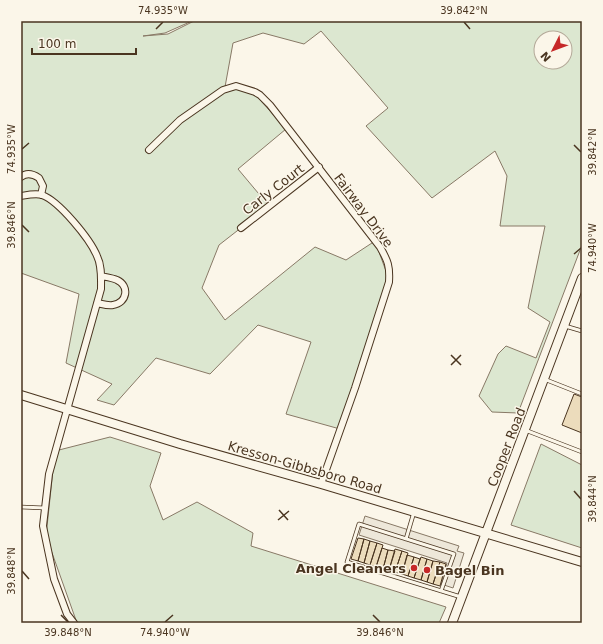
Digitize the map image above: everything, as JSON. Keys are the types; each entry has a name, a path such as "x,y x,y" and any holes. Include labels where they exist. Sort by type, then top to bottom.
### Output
{"street":[{"name":"Fairway Drive","path":"149,150 180,120 223,90 236,86 255,92 270,105 380,247 388,260 390,268 390,282 321,484"},
{"name":"Carly Court","path":"241,228 319,167"},
{"path":"21,177 24,174 31,174 39,178 43,186 41,195"},
{"path":"21,196 41,195 46,197 64,211 86,237 98,257 101,276 101,289 66,408 49,474 43,526 54,579 67,614 74,623"},
{"path":"97,303 114,305 125,298 126,292 124,286 118,280 101,276"},
{"name":"Cooper Road","path":"452,623 582,278"},
{"name":"Kresson-Gibbsboro Road","path":"21,395 180,444 414,511 582,562"}],"lane":[{"path":"565,326 582,331"},
{"path":"544,379 582,394"},
{"path":"525,430 582,452"},
{"path":"21,507 45,508"},
{"path":"406,539 414,511"},
{"path":"441,591 454,554 359,524 347,562 462,598"}],"green space":[{"path":"21,21 192,21 165,33 143,36 168,34 194,21 582,21 582,245 518,413 492,412 479,396 498,354 506,346 536,358 550,322 528,308 545,226 500,226 507,176 495,151 432,198 366,126 388,108 321,31 304,44 263,33 233,43 225,87 253,92 286,129 238,169 269,206 219,245 202,288 225,320 315,247 346,260 375,241 390,282 340,429 286,414 311,342 258,325 210,374 156,358 114,405 97,400 112,384 66,363 79,294 21,273"},
{"path":"110,437 161,453 150,486 163,520 197,502 253,533 251,546 446,607 439,623 77,623 46,536 55,451"},
{"path":"541,444 582,465 582,548 511,525"}],"shaded area":[{"path":"365,516 459,546 457,551 464,553 453,588 441,584 447,563 359,535"}],"building":[{"path":"574,394 582,397 582,433 562,425"},
{"path":"358,538 364,539 358,561 351,559"},
{"path":"364,539 370,541 364,563 358,561"},
{"path":"370,541 377,543 370,565 364,563"},
{"path":"377,543 383,545 376,567 370,565"},
{"path":"382,548 388,550 383,569 376,567"},
{"path":"395,549 402,551 395,572 389,570"},
{"path":"388,550 395,551 389,570 383,569"},
{"path":"402,551 408,553 402,574 395,572"},
{"path":"407,555 414,557 408,576 402,574"},
{"name":"Angel Cleaners","path":"414,557 420,559 414,578 408,576"},
{"path":"421,557 427,559 421,580 414,578"},
{"name":"Bagel Bin","path":"427,559 433,561 427,582 421,580"},
{"path":"433,561 440,562 433,584 427,582"},
{"path":"440,562 446,564 440,586 433,584"}],"place":[{"name":"Angel Cleaners","path":"414,568"},
{"name":"Bagel Bin","path":"427,570"}]}
